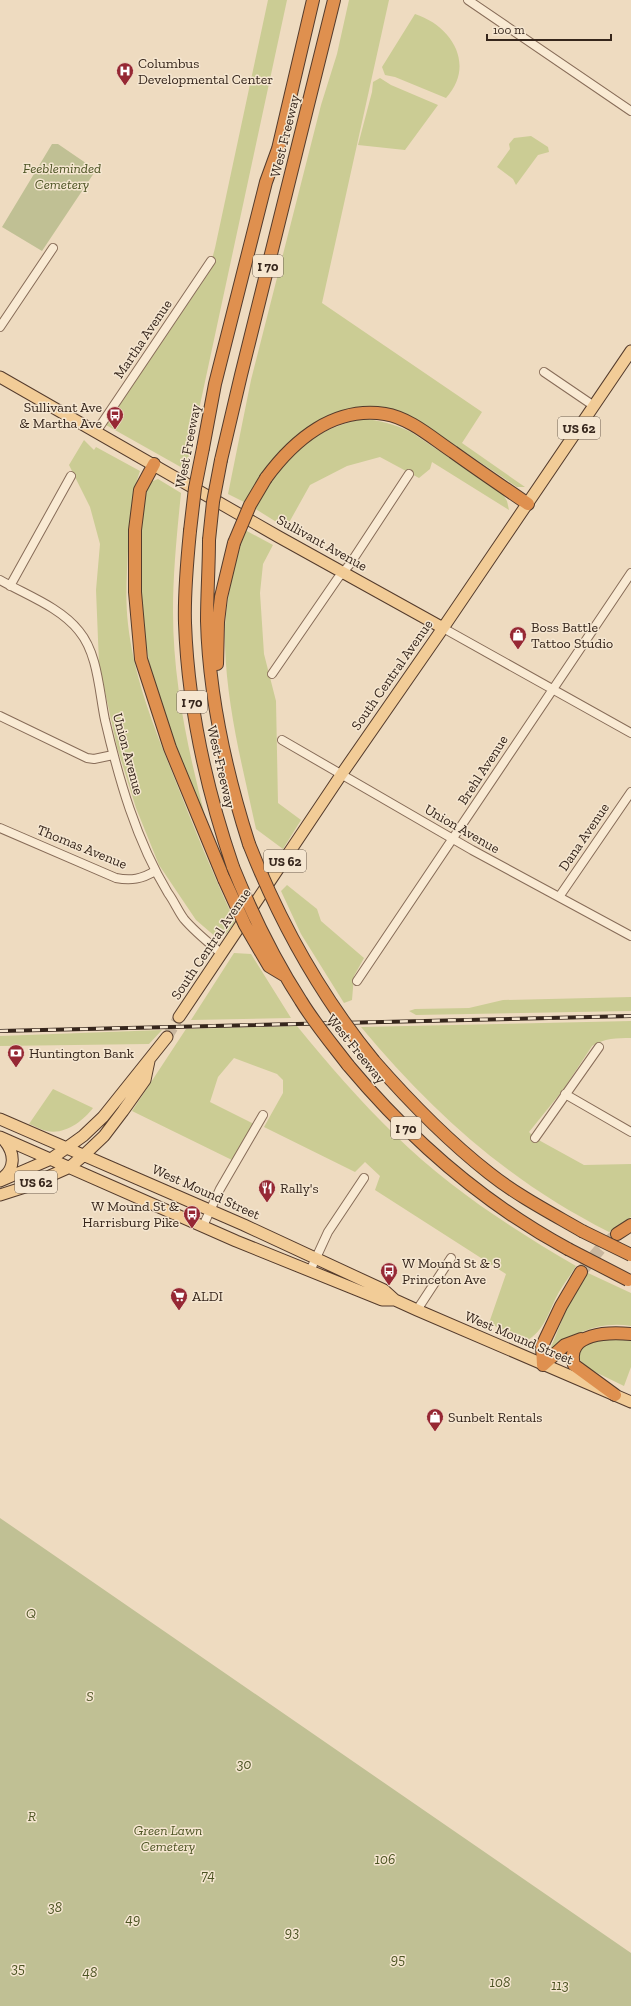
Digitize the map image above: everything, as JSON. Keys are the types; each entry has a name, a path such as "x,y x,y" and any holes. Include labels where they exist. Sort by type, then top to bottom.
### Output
{"highway":[{"name":"West Freeway","path":"313,0 278,149 266,182 215,384 195,488 186,576 185,622 193,706 210,791 233,867 249,906 301,1002 348,1065 398,1122 448,1167 496,1204 568,1248 629,1281"},
{"name":"West Freeway","path":"334,0 241,375 213,502 207,622 214,699 225,761 249,844 270,896 310,972 346,1026 374,1061 395,1085 444,1134 490,1174 542,1208 582,1231 631,1255"},
{"path":"214,699 218,622 221,597 234,543 250,505 266,478 280,459 308,433 337,419 352,414 386,414 416,427 528,504"},
{"path":"154,464 140,490 135,530 135,592 141,659 170,748 224,879 245,925 269,966 286,976"},
{"path":"617,1234 631,1225"},
{"path":"543,1365 542,1346 561,1306 581,1272"},
{"path":"543,1365 565,1345 576,1340 602,1334 631,1334"},
{"path":"587,1338 578,1343 574,1349 572,1357 574,1365 615,1395"}],"main road":[{"name":"South Central Avenue","path":"179,1017 341,775 528,504 631,351"},
{"name":"Sullivant Avenue","path":"0,377 443,628"},
{"name":"US 62","path":"0,1180 51,1159 83,1136 103,1117 167,1037"},
{"name":"US 62","path":"0,1196 25,1187 70,1167 84,1155 104,1136 145,1080 149,1060"},
{"name":"West Mound Street","path":"0,1119 210,1210 316,1258 384,1290 395,1300 417,1310 631,1402"},
{"name":"West Mound Street","path":"1,1138 310,1271 382,1300 395,1300"},
{"path":"0,1180 9,1172 13,1155 11,1150 1,1138"}],"street":[{"path":"468,0 631,111"},
{"path":"0,326 53,248"},
{"name":"Martha Avenue","path":"96,432 211,261"},
{"path":"544,372 594,406"},
{"path":"272,674 409,474"},
{"path":"10,586 71,476"},
{"name":"Brehl Avenue","path":"357,981 631,573"},
{"name":"Union Avenue","path":"0,580 63,616 73,624 86,642 94,665 113,755 132,816 155,871 183,918 222,954"},
{"name":"Sullivant Avenue","path":"443,628 631,733"},
{"path":"0,716 87,758 94,759 113,755"},
{"name":"Union Avenue","path":"282,740 453,839 631,936"},
{"name":"Dana Avenue","path":"559,897 631,792"},
{"name":"Thomas Avenue","path":"0,828 116,878 135,879 146,877 155,871"},
{"path":"535,1138 599,1047"},
{"path":"565,1094 631,1132"},
{"path":"203,1226 220,1189 263,1115"},
{"path":"310,1271 328,1232 364,1178"},
{"path":"417,1310 451,1258"}],"green space":[{"path":"268,0 287,0 186,470 106,425 208,274 215,248"},
{"path":"349,0 389,0 322,303 482,412 462,443 525,487 517,487 417,420 378,408 299,434 270,463 244,502 228,494 251,380 321,105 337,54"},
{"path":"415,14 440,28 449,37 456,48 459,60 459,73 455,85 446,98 395,77 385,75 382,67"},
{"path":"380,78 391,85 438,105 405,150 358,145 372,92 373,82"},
{"path":"531,136 548,147 549,152 538,155 516,185 513,179 497,167 510,149 509,144 514,138"},
{"name":"Feebleminded Cemetery","path":"52,144 58,144 96,170 42,251 2,227"},
{"path":"361,419 387,423 411,432 502,493 507,501 509,510 432,462 430,469 419,478 380,457 347,466 310,485 286,528 254,508 274,476 297,451 310,440 342,425"},
{"path":"84,440 94,450 96,447 140,471 133,500 128,539 126,586 128,624 131,644 140,683 159,740 203,850 235,922 226,934 217,938 196,920 159,865 136,808 117,747 99,664 96,590 100,544 90,507 69,465"},
{"path":"151,479 153,481 158,479 181,493 174,582 174,638 179,689 187,741 205,816 202,818 155,693 141,619 141,509 147,486"},
{"path":"245,530 273,545 263,564 260,593 264,654 276,701 278,803 301,820 283,849 256,829 236,738 226,669 225,632 230,587"},
{"path":"287,885 317,909 321,921 364,958 354,976 352,1000 344,1003 301,934 281,891"},
{"path":"234,953 251,954 291,1018 191,1020"},
{"path":"631,997 631,1011 416,1015 409,1011 415,1009 469,1008 503,1000"},
{"path":"631,1021 631,1038 606,1040 592,1046 563,1090 529,1132 535,1138 584,1165 631,1164 631,1217 609,1232 538,1191 474,1143 416,1088 361,1027"},
{"path":"297,1026 357,1096 415,1154 481,1206 576,1266 559,1292 546,1320 538,1332 532,1337 526,1341 489,1323 506,1274 375,1190 380,1176 365,1162 355,1172 264,1127 283,1093 283,1080 277,1074 234,1058 218,1077 210,1102 254,1124 234,1161 132,1111 186,1029"},
{"path":"162,1030 149,1044 0,1046 0,1036"},
{"path":"53,1089 93,1108 79,1122 60,1131 54,1132 42,1130 29,1124"},
{"path":"588,1273 631,1293 631,1326 609,1325 589,1329 570,1338 552,1350 551,1347 567,1308"},
{"path":"618,1339 631,1341 631,1367 624,1386 589,1369 576,1356 579,1350 588,1343 600,1340"},
{"name":"Green Lawn Cemetery","path":"0,1518 631,1953 631,2006 0,2006"}],"tunnel":[{"path":"167,1037 179,1017"},
{"path":"581,1272 600,1249 617,1234"}],"railway":[{"path":"0,1031 631,1016"}],"place":[{"name":"Columbus Developmental Center","path":"125,86"},
{"name":"Sullivant Ave & Martha Ave","path":"115,430"},
{"name":"Boss Battle Tattoo Studio","path":"518,650"},
{"name":"Huntington Bank","path":"16,1068"},
{"name":"Rally's","path":"267,1203"},
{"name":"W Mound St & Harrisburg Pike","path":"192,1229"},
{"name":"W Mound St & S Princeton Ave","path":"389,1286"},
{"name":"ALDI","path":"179,1311"},
{"name":"Sunbelt Rentals","path":"435,1432"}],"park label":[{"name":"Q","path":"31,1613"},
{"name":"S","path":"90,1696"},
{"name":"30","path":"244,1764"},
{"name":"R","path":"32,1816"},
{"name":"106","path":"385,1859"},
{"name":"74","path":"208,1875"},
{"name":"38","path":"55,1907"},
{"name":"49","path":"133,1919"},
{"name":"93","path":"292,1932"},
{"name":"95","path":"398,1959"},
{"name":"35","path":"18,1968"},
{"name":"48","path":"90,1972"},
{"name":"108","path":"500,1982"},
{"name":"113","path":"560,1985"}]}
